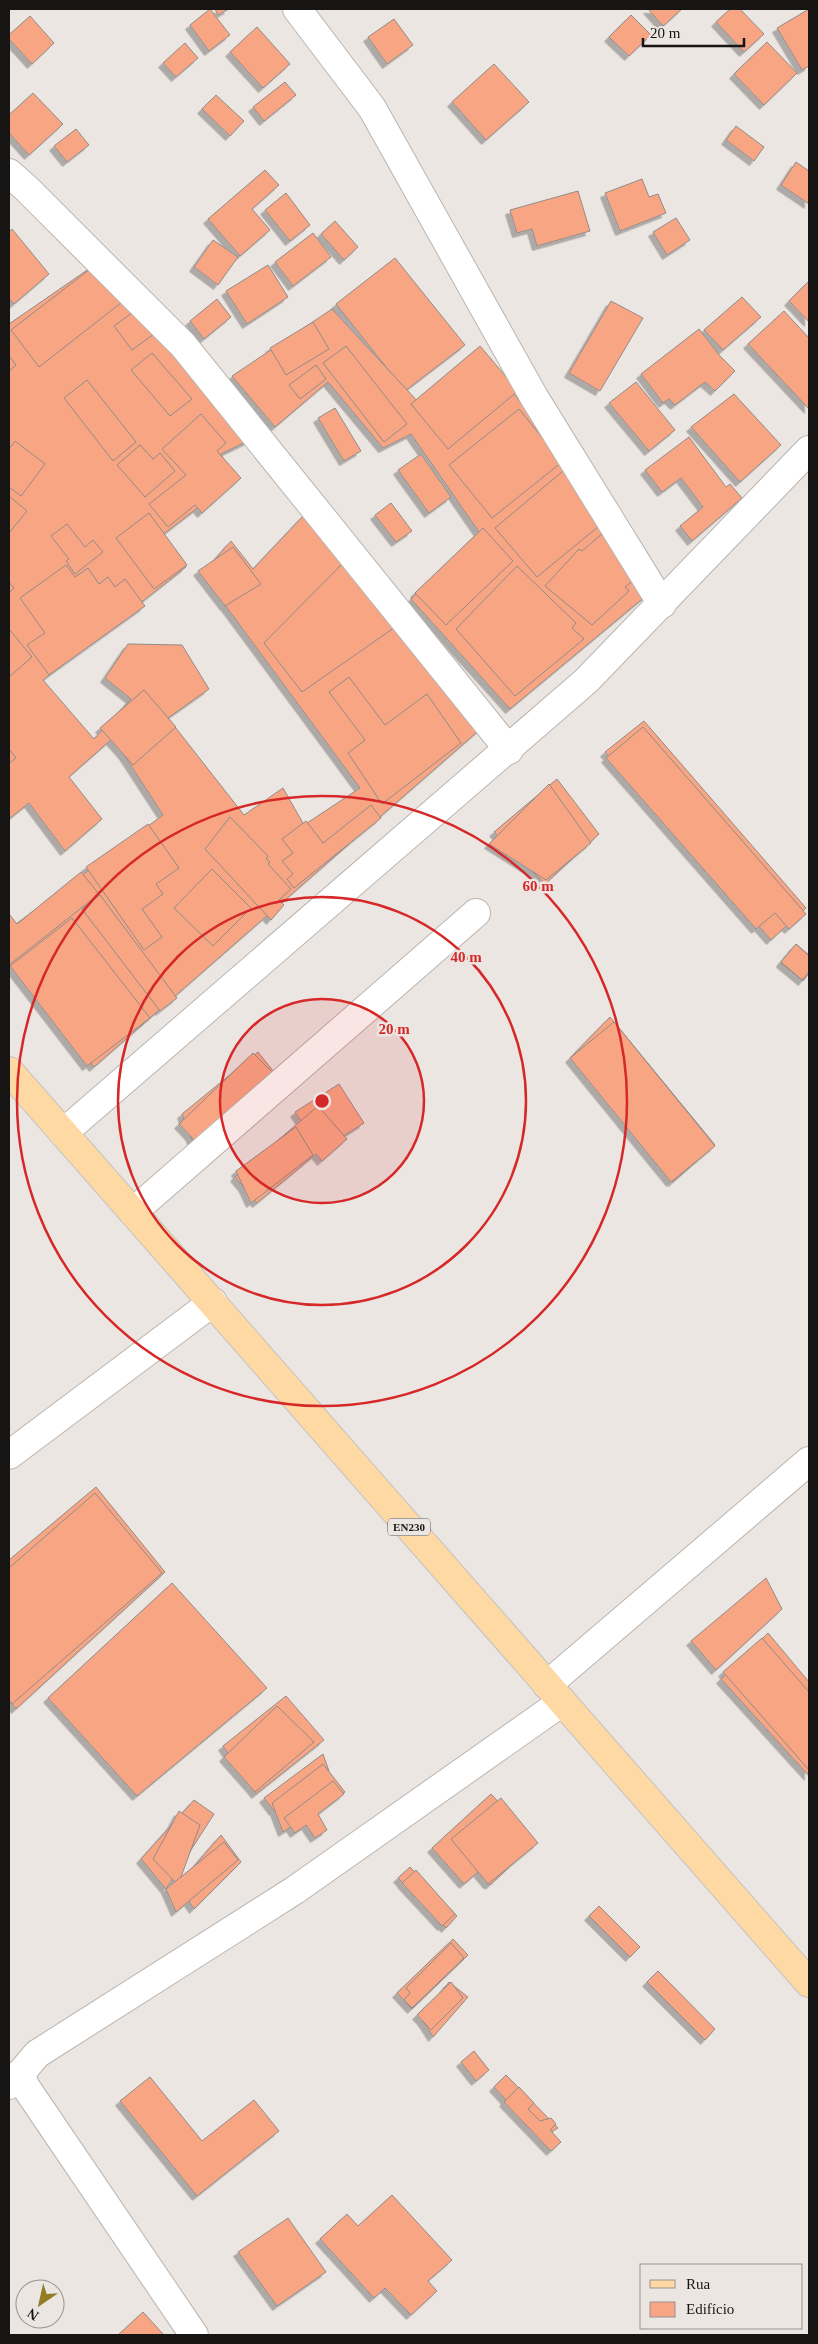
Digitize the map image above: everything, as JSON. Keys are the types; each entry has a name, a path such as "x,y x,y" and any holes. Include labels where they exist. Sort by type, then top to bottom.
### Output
{"main road":[{"name":"EN230","path":"9,1071 809,1983"}],"street":[{"path":"297,9 372,108 534,397 662,604"},
{"path":"9,173 182,345 509,750"},
{"path":"63,1133 509,750 586,681 809,450"},
{"path":"133,1212 476,914"},
{"path":"9,1455 213,1302"},
{"path":"194,2335 25,2086 15,2079 38,2054 295,1890 555,1693 809,1461"}],"building":[{"path":"210,9 230,35 209,51 190,25"},
{"path":"215,9 229,9 218,15"},
{"path":"648,9 682,9 663,26"},
{"path":"730,9 740,9 764,34 744,52 716,22"},
{"path":"809,9 809,66 802,70 777,28"},
{"path":"631,15 651,35 629,56 609,37"},
{"path":"30,16 54,43 32,64 9,39 9,35"},
{"path":"394,19 413,45 387,64 368,37"},
{"path":"257,27 290,64 263,88 230,52"},
{"path":"767,42 797,73 764,105 734,74"},
{"path":"185,43 198,58 176,77 163,63"},
{"path":"494,64 529,102 486,140 452,102"},
{"path":"285,82 296,95 264,121 253,107"},
{"path":"33,93 63,124 29,155 9,133 9,115"},
{"path":"216,95 244,121 230,136 202,109"},
{"path":"736,126 764,147 754,161 726,140"},
{"path":"76,129 89,145 67,162 54,146"},
{"path":"796,162 809,171 809,204 781,185"},
{"path":"265,170 279,185 252,209 270,230 240,256 208,219"},
{"path":"642,179 649,197 658,194 666,213 620,231 605,193"},
{"path":"578,191 590,231 537,246 532,229 517,233 510,210"},
{"path":"286,193 310,225 290,241 265,210"},
{"path":"676,218 690,240 667,255 653,232"},
{"path":"335,221 358,247 344,260 321,234"},
{"path":"12,229 49,274 14,304 9,298 9,232"},
{"path":"313,233 331,257 293,286 275,262"},
{"path":"213,240 238,257 218,285 194,267"},
{"path":"109,255 252,439 221,454 234,480 156,540 186,567 43,680 94,739 131,699 105,678 128,644 182,645 209,689 168,718 244,815 283,788 304,825 360,788 202,574 231,541 253,569 304,515 484,726 94,1067 9,964 9,916 16,924 163,815 113,738 69,777 102,819 65,851 29,803 9,819 9,324"},
{"path":"395,258 465,345 405,391 336,304"},
{"path":"98,263 126,299 39,367 11,330"},
{"path":"268,265 288,297 247,324 226,291"},
{"path":"809,281 809,322 789,301"},
{"path":"742,297 761,317 723,350 704,330"},
{"path":"217,299 231,317 204,339 190,321"},
{"path":"611,301 643,318 600,391 569,373"},
{"path":"332,309 434,419 496,370 659,585 510,709 411,599 479,532 411,434 383,448 328,382 275,427 232,376"},
{"path":"136,310 154,334 132,350 114,326"},
{"path":"784,311 809,338 809,409 748,344"},
{"path":"313,322 329,349 286,375 270,348"},
{"path":"699,329 720,356 735,371 715,391 705,382 675,405 669,399 663,403 641,374"},
{"path":"346,346 407,424 384,442 323,363"},
{"path":"480,346 518,391 448,449 411,404"},
{"path":"152,353 192,399 170,416 131,370"},
{"path":"9,356 16,365 9,371"},
{"path":"316,365 326,379 300,399 289,385"},
{"path":"87,380 136,442 113,461 64,398"},
{"path":"636,382 675,430 649,451 609,403"},
{"path":"734,394 781,445 740,482 691,427"},
{"path":"335,408 361,451 344,461 318,418"},
{"path":"519,409 562,462 492,518 449,465"},
{"path":"201,414 226,443 217,451 241,478 202,513 195,505 168,527 149,504 186,475 162,449"},
{"path":"689,437 726,487 730,484 742,498 692,541 680,526 703,507 681,478 662,492 645,470"},
{"path":"15,441 45,464 21,496 9,487 9,449"},
{"path":"140,445 153,459 160,453 175,471 145,497 117,465"},
{"path":"421,454 451,497 429,513 398,470"},
{"path":"563,471 605,521 537,577 495,528"},
{"path":"9,496 27,511 9,533"},
{"path":"391,503 412,531 396,542 375,515"},
{"path":"149,513 187,565 154,589 116,538"},
{"path":"67,524 85,547 93,540 103,552 75,574 66,561 69,559 51,536"},
{"path":"483,528 513,561 446,625 415,593"},
{"path":"603,533 639,576 625,587 629,591 592,625 545,586 579,549 582,551"},
{"path":"233,547 261,584 225,606 198,571"},
{"path":"343,563 398,625 302,692 264,643"},
{"path":"66,565 75,577 88,568 99,584 108,577 115,587 125,579 145,606 49,675 27,645 45,633 20,598"},
{"path":"517,566 576,623 572,628 584,639 515,696 456,629"},
{"path":"9,582 14,588 9,593"},
{"path":"9,629 32,657 9,677"},
{"path":"349,677 385,725 427,694 461,743 382,804 348,753 365,740 329,692"},
{"path":"144,690 176,727 133,765 100,728"},
{"path":"644,721 806,908 771,940 605,752"},
{"path":"643,727 806,914 789,929 775,913 756,929 606,758"},
{"path":"9,749 16,758 9,763"},
{"path":"557,779 599,834 545,884 494,832"},
{"path":"549,784 591,843 546,880 489,844"},
{"path":"371,805 381,818 294,888 287,879 293,874 282,861 293,853 282,839 306,821 323,843"},
{"path":"230,817 268,856 266,859 270,862 268,864 291,889 279,900 284,905 271,920 205,849"},
{"path":"148,824 179,868 156,884 163,894 142,909 162,937 144,950 86,867"},
{"path":"212,869 251,908 213,946 174,908"},
{"path":"81,872 99,894 9,965 9,914 17,924"},
{"path":"100,895 177,998 160,1011 82,909"},
{"path":"72,918 150,1018 87,1066 10,966"},
{"path":"796,944 809,955 809,973 803,981 781,963"},
{"path":"796,944 809,956 809,972 802,980 781,962"},
{"path":"610,1017 715,1145 673,1182 571,1057"},
{"path":"614,1022 715,1146 671,1182 570,1058"},
{"path":"258,1052 274,1072 194,1145 182,1114"},
{"path":"253,1053 274,1074 199,1145 179,1124"},
{"path":"339,1084 364,1123 320,1151 295,1112"},
{"path":"318,1106 347,1139 322,1161 316,1154 257,1203 235,1177"},
{"path":"296,1127 313,1155 251,1203 236,1171"},
{"path":"96,1487 165,1572 16,1709 9,1700 9,1560"},
{"path":"95,1493 162,1573 12,1704 9,1700 9,1568"},
{"path":"766,1578 782,1609 716,1670 691,1641"},
{"path":"172,1583 267,1688 137,1796 48,1698"},
{"path":"768,1633 809,1682 809,1776 721,1679"},
{"path":"762,1638 809,1692 809,1770 723,1672"},
{"path":"286,1696 324,1740 256,1794 223,1746"},
{"path":"277,1706 314,1742 255,1792 224,1757"},
{"path":"323,1754 329,1771 274,1811 264,1798"},
{"path":"323,1764 345,1792 283,1832 272,1803"},
{"path":"333,1781 344,1794 318,1814 327,1830 315,1838 306,1825 295,1833 284,1818"},
{"path":"491,1794 536,1842 490,1885 478,1872 464,1884 432,1848"},
{"path":"501,1798 538,1843 488,1884 451,1839"},
{"path":"194,1800 214,1814 166,1889 141,1859"},
{"path":"179,1811 200,1825 178,1885 153,1859"},
{"path":"221,1835 241,1862 194,1909 178,1885"},
{"path":"224,1842 238,1860 176,1912 166,1889"},
{"path":"410,1867 457,1916 446,1928 398,1878"},
{"path":"416,1870 455,1914 442,1926 402,1883"},
{"path":"599,1906 640,1947 630,1957 589,1916"},
{"path":"453,1939 468,1955 412,2009 397,1993"},
{"path":"451,1943 464,1958 412,2008 404,2000 410,1993 406,1988"},
{"path":"658,1971 715,2029 705,2040 647,1982"},
{"path":"449,1982 468,1997 433,2037 421,2018"},
{"path":"451,1982 463,1998 431,2030 417,2015"},
{"path":"474,2051 489,2070 476,2081 461,2062"},
{"path":"506,2075 558,2128 541,2138 494,2087"},
{"path":"150,2077 202,2141 254,2100 279,2131 197,2196 120,2101"},
{"path":"519,2087 534,2103 528,2109 540,2121 551,2118 556,2124 550,2130 561,2142 551,2151 504,2102"},
{"path":"392,2195 452,2260 428,2281 437,2291 411,2315 385,2288 374,2298 320,2239 347,2214 358,2226"},
{"path":"288,2218 326,2272 277,2306 238,2252"},
{"path":"143,2312 164,2335 118,2335"}]}
